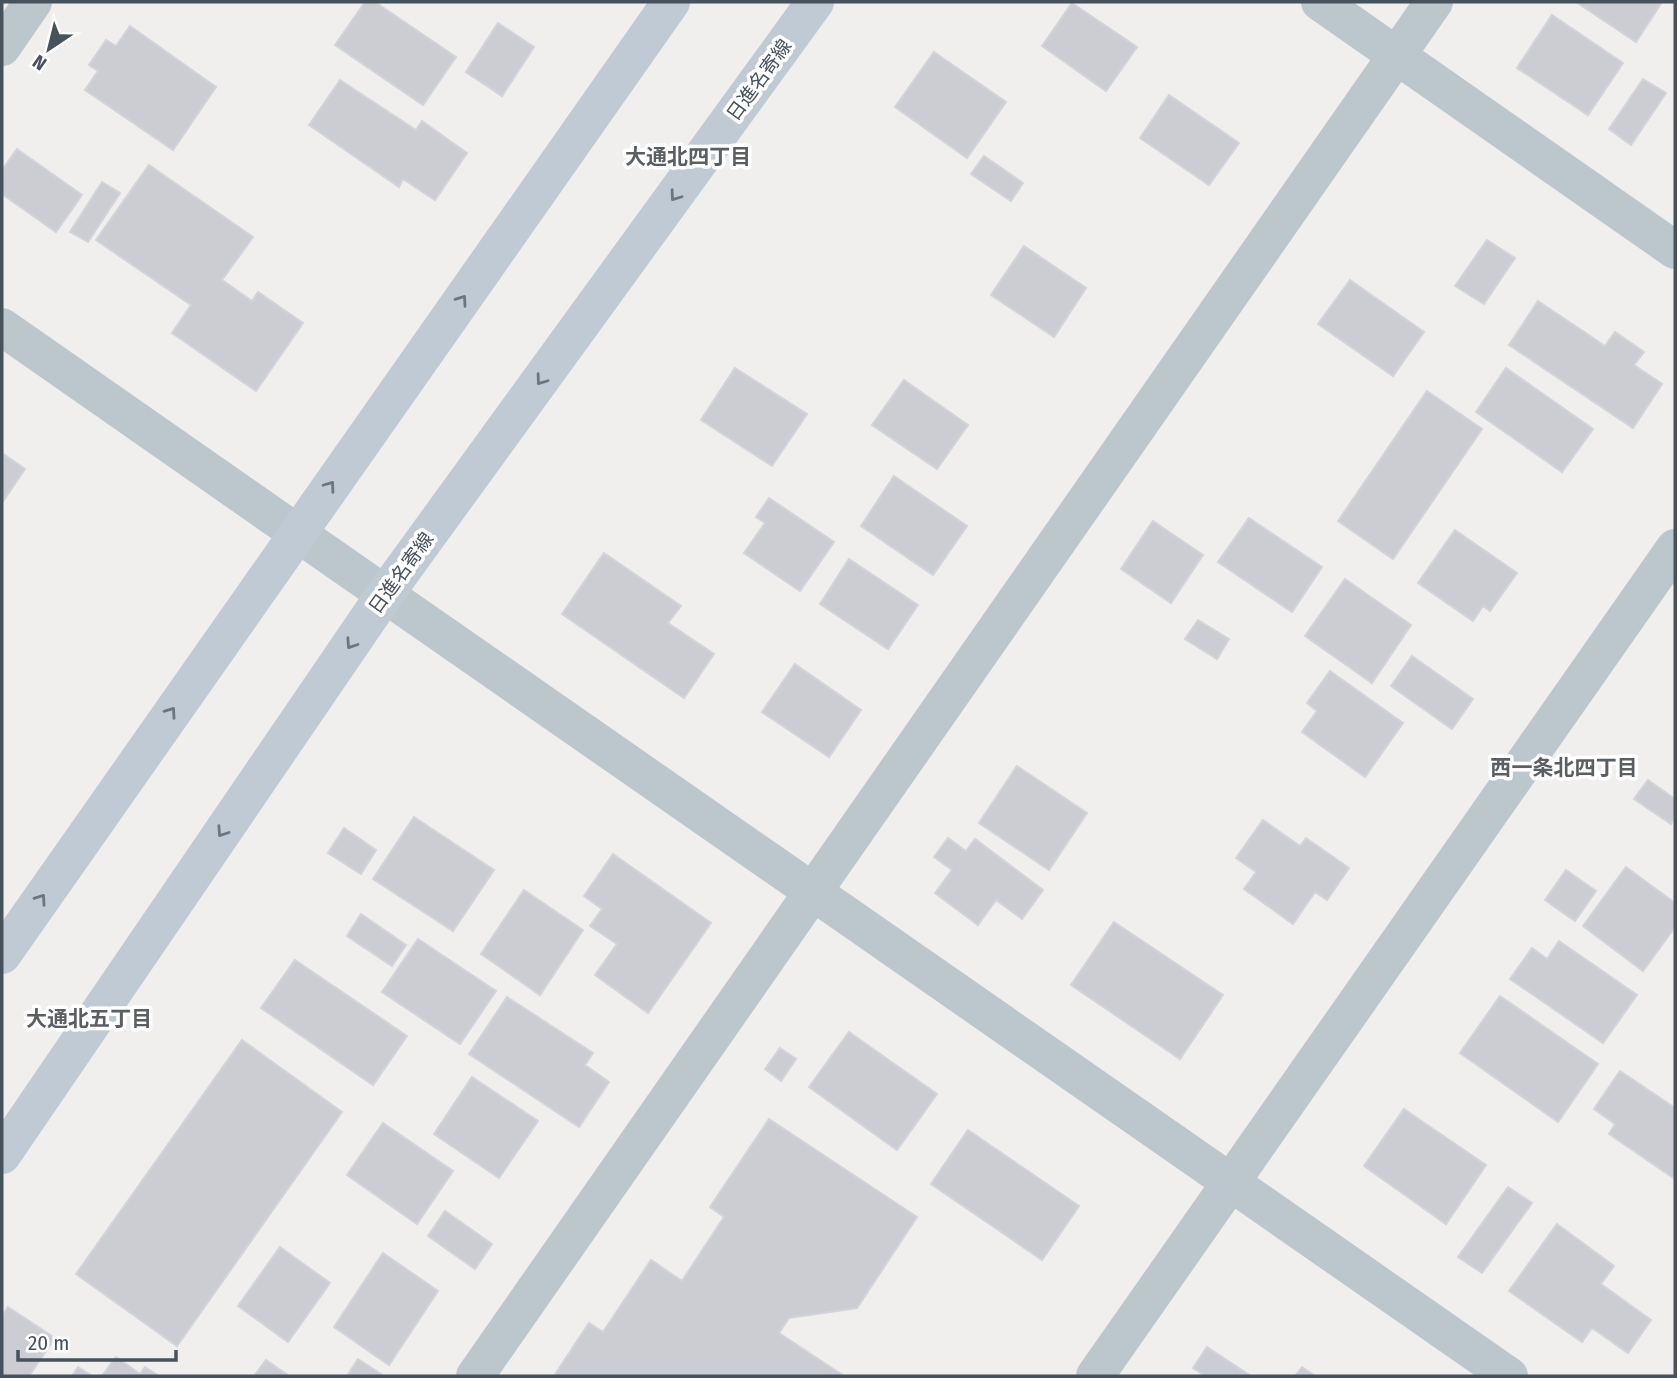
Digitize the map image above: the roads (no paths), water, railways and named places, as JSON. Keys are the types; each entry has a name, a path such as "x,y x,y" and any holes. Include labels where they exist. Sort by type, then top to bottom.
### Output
{"main road":[{"path":"2,955 671,2"},
{"name":"日進名寄線","path":"2,1155 385,594 816,2"}],"street":[{"path":"2,47 33,2"},
{"path":"1320,2 1675,250"},
{"path":"475,1376 1434,2"},
{"path":"2,327 1509,1376"},
{"path":"1095,1376 1675,548"}],"district":[{"name":"大通北四丁目","path":"688,157"},
{"name":"西一条北四丁目","path":"1564,768"},
{"name":"大通北五丁目","path":"89,1019"}]}
